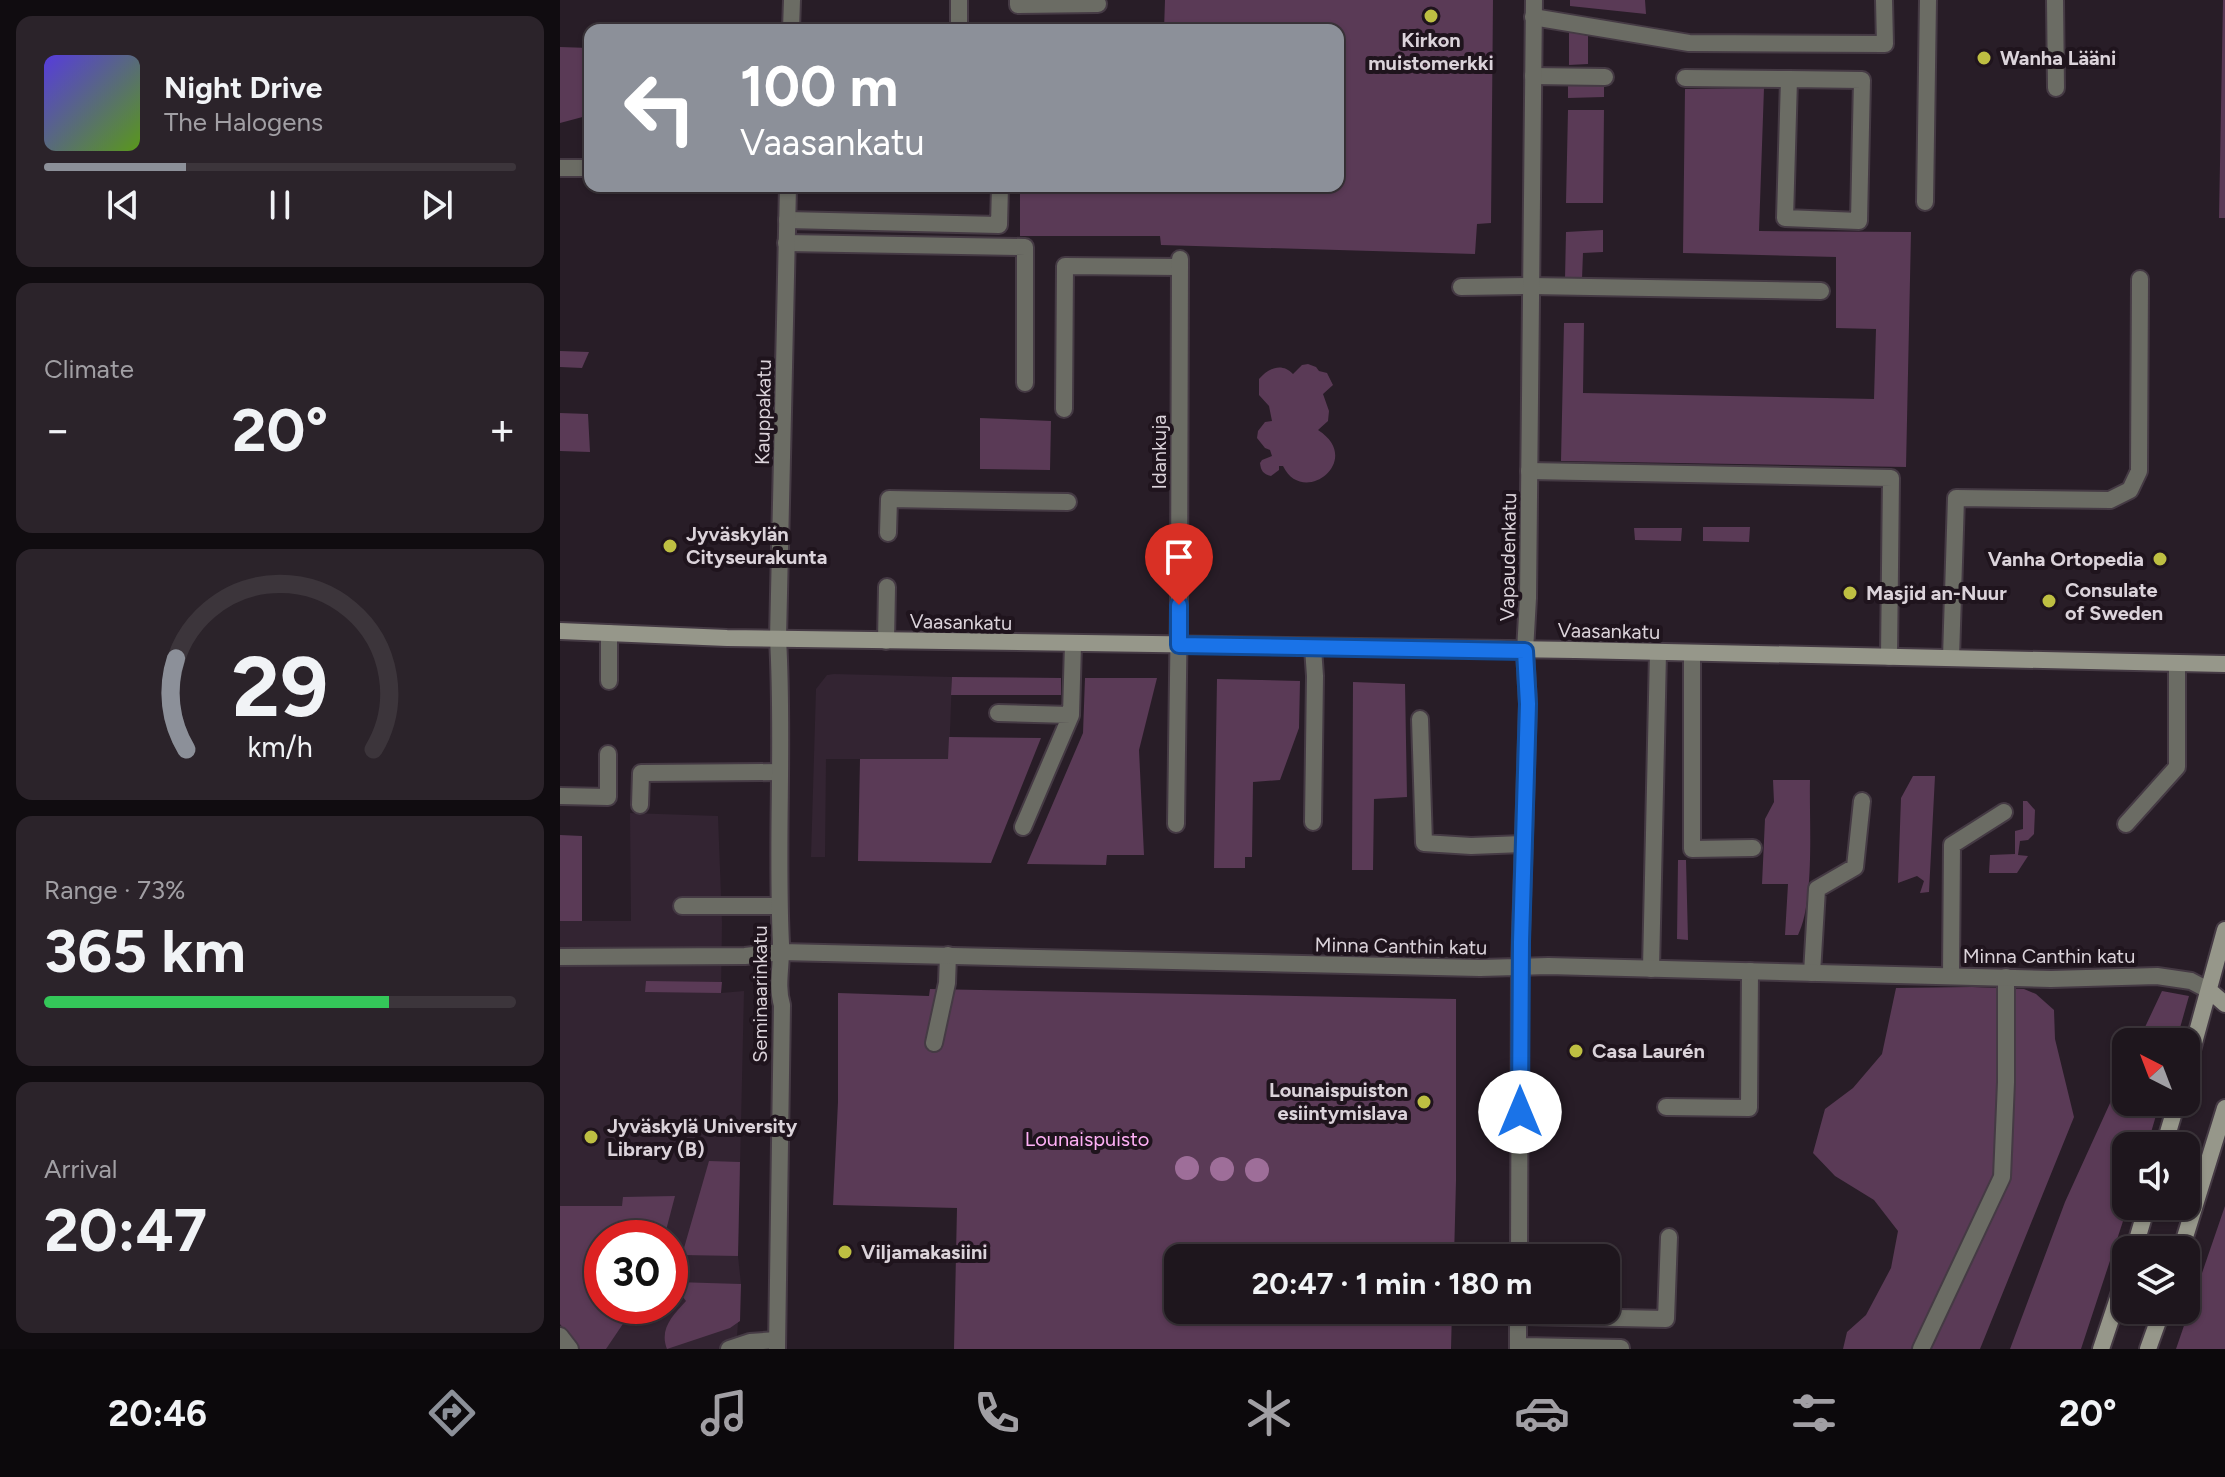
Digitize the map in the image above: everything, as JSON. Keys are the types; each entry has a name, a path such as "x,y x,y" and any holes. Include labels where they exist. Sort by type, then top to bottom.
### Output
{"main road":[{"name":"Vaasankatu","path":"560,631 778,639 2225,664"},
{"path":"2199,1028 2225,930"},
{"path":"2210,991 2225,1004"},
{"path":"2185,1236 2225,1108"},
{"path":"2101,1349 2112,1316"},
{"path":"2148,1349 2157,1324"}],"street":[{"path":"791,24 792,0"},
{"path":"959,0 959,24"},
{"path":"1018,0 1018,5 1098,4"},
{"path":"1534,8 1689,43 1885,44 1884,0"},
{"path":"1925,202 1928,0"},
{"path":"2055,0 2056,88"},
{"name":"Vapaudenkatu","path":"1519,1244 1520,967 1528,704 1525,651 1534,8"},
{"path":"1533,76 1605,77"},
{"path":"1685,78 1789,79 1862,80 1859,221 1785,218 1789,79"},
{"path":"560,168 584,168"},
{"name":"Kauppakatu","path":"778,639 788,192"},
{"path":"787,220 999,225 1000,192"},
{"path":"786,243 1025,247 1025,383"},
{"name":"Idankuja","path":"1064,409 1065,266 1180,263 1176,824"},
{"path":"1951,658 1956,498 2110,500 2130,490 2139,471 2140,279"},
{"path":"1461,287 1821,291"},
{"path":"1529,471 1891,478 1889,657"},
{"path":"888,533 889,499 1068,502"},
{"path":"886,641 887,587"},
{"path":"609,633 609,681"},
{"name":"Seminaarinkatu","path":"777,1345 781,952 781,693 778,639"},
{"path":"1023,827 1071,715 1073,644"},
{"path":"1313,648 1313,822"},
{"path":"1651,969 1658,652"},
{"path":"1692,653 1692,849 1753,848"},
{"path":"2126,824 2177,767 2177,663"},
{"path":"998,713 1071,715"},
{"path":"1420,719 1424,843 1471,846 1523,844"},
{"path":"560,796 608,797 608,754"},
{"path":"640,805 641,773 780,772"},
{"path":"1812,973 1817,889 1855,867 1862,801"},
{"path":"1951,976 1952,845 2004,812"},
{"path":"682,906 779,906"},
{"name":"Minna Canthin katu","path":"560,957 745,956 781,952 2051,979 2157,976 2191,981 2210,991"},
{"path":"934,1043 947,983 948,955"},
{"path":"1666,1107 1749,1108 1750,971"},
{"path":"1921,1349 2002,1177 2006,977"},
{"path":"1620,1317 1666,1319 1669,1237"},
{"path":"1518,1324 1518,1348 1621,1348"},
{"path":"560,1336 570,1349"},
{"path":"729,1349 750,1342 777,1345"}],"shaded area":[{"path":"827,675 952,677 949,759 826,759 825,857 811,857 816,689"},
{"path":"630,813 718,816 721,993 744,991 738,1256 741,1284 736,1349 560,1349 560,921 631,921"}],"green space":[{"path":"1165,0 1493,0 1491,223 1477,224 1475,254 1161,245 1160,236 1020,236 1020,192 1344,192 1344,24 1164,24"},
{"path":"1570,0 1645,0 1646,14 1570,6"},
{"path":"2223,0 2225,218 2219,218"},
{"path":"1569,31 1588,36 1588,64 1569,65"},
{"path":"560,47 584,48 584,117 560,123"},
{"path":"1568,85 1604,85 1604,97 1568,98"},
{"path":"1764,88 1759,231 1911,232 1906,467 1561,461 1564,323 1584,323 1583,393 1874,399 1876,329 1836,328 1836,257 1683,253 1685,89"},
{"path":"1568,110 1604,110 1603,203 1566,203"},
{"path":"1603,230 1603,252 1583,253 1582,279 1565,279 1566,232"},
{"path":"560,351 589,352 582,368 560,367"},
{"path":"1308,364 1327,373 1333,385 1323,394 1329,411 1328,421 1318,430 1331,442 1335,454 1333,466 1326,475 1304,482 1292,478 1283,466 1279,466 1279,470 1271,476 1262,470 1262,460 1272,456 1257,438 1258,431 1265,422 1272,421 1269,406 1259,395 1259,379 1275,368 1284,368 1293,374 1302,365"},
{"path":"560,413 588,414 590,452 560,451"},
{"path":"980,418 1051,421 1050,470 980,469"},
{"path":"1703,527 1750,527 1749,542 1703,541"},
{"path":"1634,528 1682,528 1681,541 1635,540"},
{"path":"952,677 1061,678 1061,695 951,695"},
{"path":"1085,678 1157,678 1139,750 1144,855 1107,855 1106,865 1027,864 1083,733"},
{"path":"1217,679 1300,681 1299,728 1280,780 1253,782 1252,857 1245,857 1245,868 1214,868"},
{"path":"1353,682 1405,684 1407,797 1374,799 1373,870 1352,870"},
{"path":"949,737 1041,738 991,863 858,861 860,759 948,759"},
{"path":"1913,776 1935,776 1929,892 1920,893 1924,881 1917,876 1898,883 1901,798"},
{"path":"1773,780 1810,780 1809,882 1798,935 1785,935 1788,884 1762,884 1765,819 1774,802"},
{"path":"2023,801 2035,810 2034,834 2028,840 2020,841 2018,855 2028,856 2017,873 1989,873 1990,855 2015,854 2015,831 2023,829"},
{"path":"560,835 582,836 582,921 560,921"},
{"path":"1678,860 1686,860 1688,940 1677,939"},
{"path":"646,981 722,982 721,993 645,992"},
{"path":"1896,988 2024,989 2036,994 2054,1010 2055,1039 2074,1117 1980,1349 1843,1349 1847,1332 1866,1315 1891,1268 1898,1231 1874,1200 1835,1176 1813,1153 1825,1109 1853,1088 1882,1054"},
{"name":"Lounaispuisto","path":"930,989 1456,999 1454,1244 1164,1244 1164,1324 1452,1324 1451,1349 954,1349 957,1208 833,1205 838,1102 838,993 929,996"},
{"path":"2162,991 2189,996 2180,1028 2145,1028"},
{"path":"2112,1099 2112,1116 2156,1116 2151,1132 2112,1132 2112,1220 2123,1220 2118,1236 2112,1236 2112,1255 2081,1349 2010,1349 2065,1202"},
{"path":"709,1161 740,1162 738,1256 688,1255 688,1234"},
{"path":"675,1196 669,1220 584,1220 584,1324 623,1324 606,1349 580,1349 560,1324 560,1206 622,1206 623,1197"},
{"path":"2225,1206 2225,1349 2176,1349 2185,1324 2200,1324 2200,1279"},
{"path":"688,1282 741,1284 740,1321 730,1328 667,1349 668,1324 688,1324"}],"place":[{"name":"Kirkon muistomerkki","path":"1431,16"},
{"name":"Wanha Lääni","path":"1984,58"},
{"name":"Jyväskylän Cityseurakunta","path":"670,546"},
{"name":"Vanha Ortopedia","path":"2160,559"},
{"name":"Masjid an-Nuur","path":"1850,593"},
{"name":"Consulate of Sweden","path":"2049,601"},
{"name":"Casa Laurén","path":"1576,1051"},
{"name":"Lounaispuiston esiintymislava","path":"1424,1102"},
{"name":"Jyväskylä University Library (B)","path":"591,1137"},
{"name":"Viljamakasiini","path":"845,1252"}],"route":[{"path":"1179,605 1179,645 1525,651 1528,704 1520,1112"}]}
